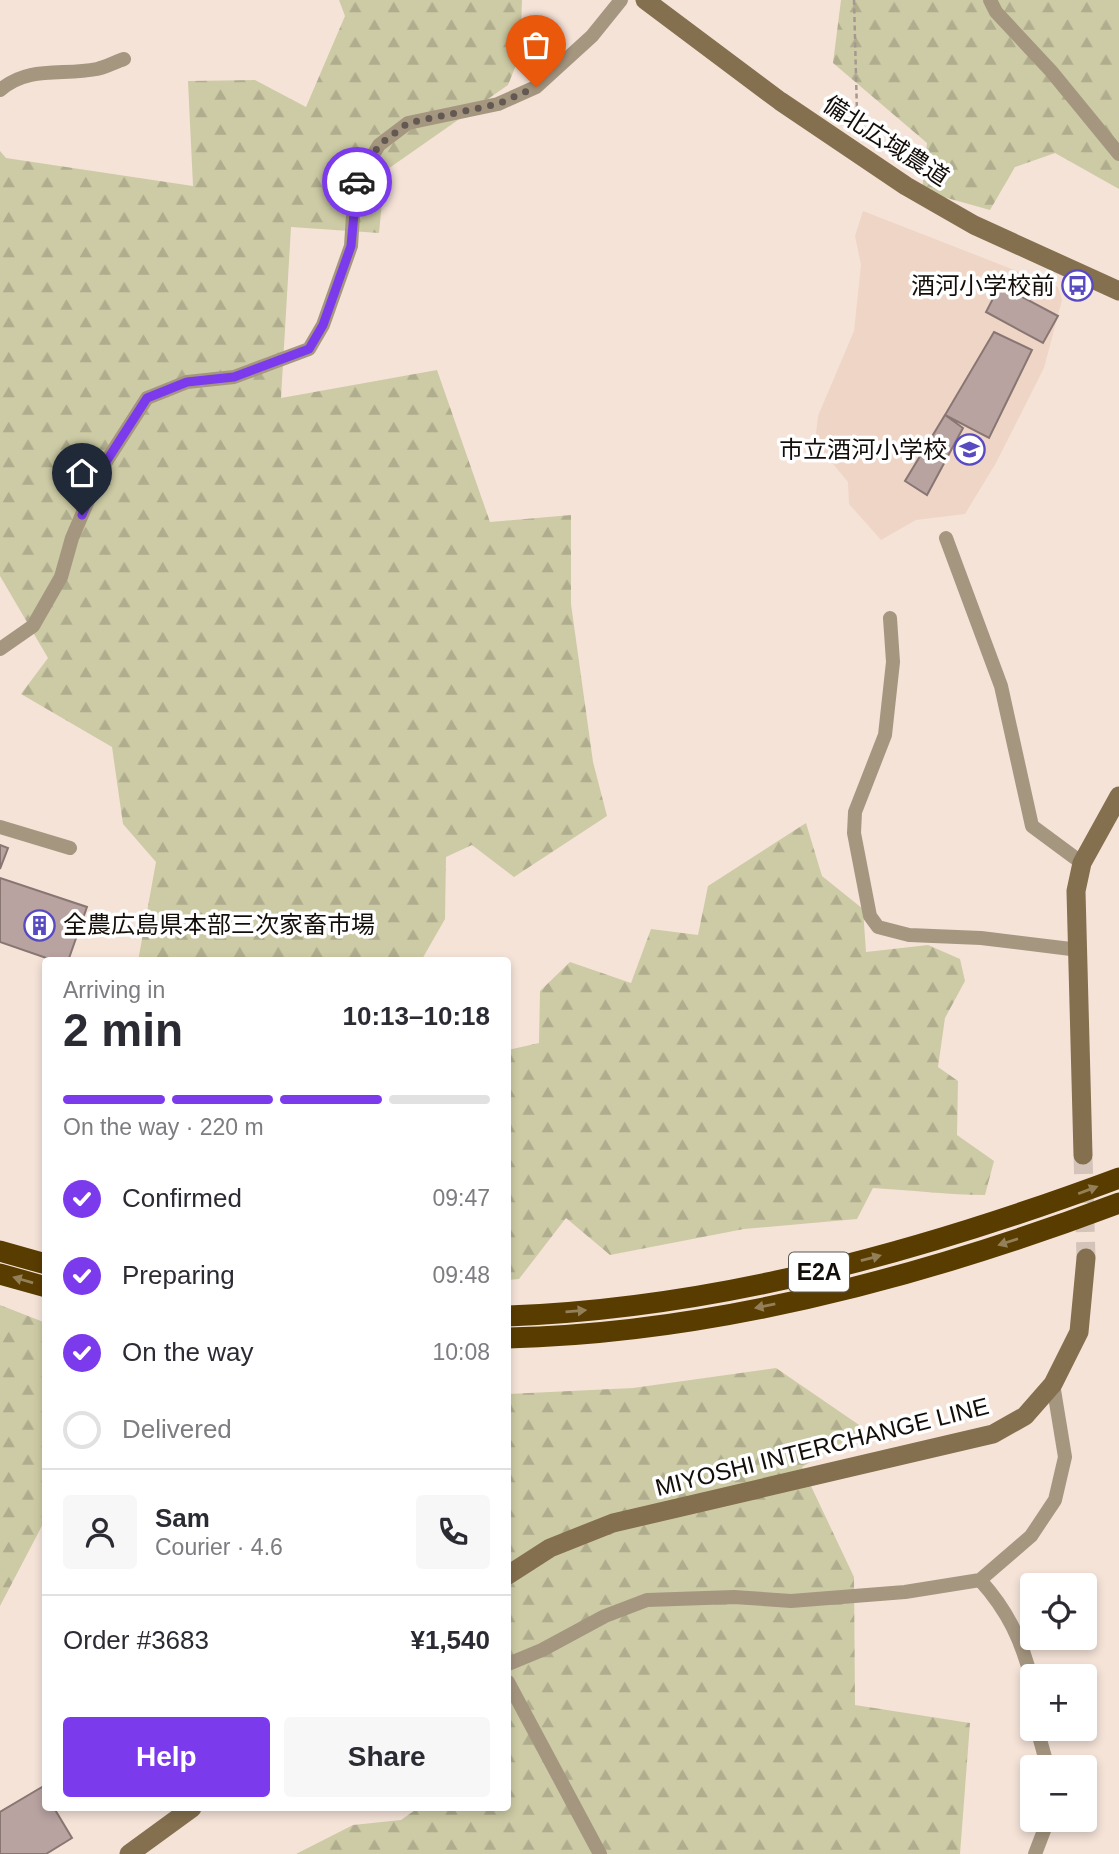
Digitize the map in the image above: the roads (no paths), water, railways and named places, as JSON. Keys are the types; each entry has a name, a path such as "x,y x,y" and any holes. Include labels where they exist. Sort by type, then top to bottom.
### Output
{"highway":[{"name":"E2A","path":"511,1316 625,1307 706,1296 796,1277 959,1233 1119,1178"},
{"name":"E2A","path":"511,1338 624,1328 713,1316 795,1300 964,1256 1119,1203"},
{"path":"0,1251 42,1263"},
{"path":"0,1274 42,1286"}],"main road":[{"name":"備北広域農道","path":"645,0 780,101 906,186 974,225 1119,291"},
{"path":"1083,1155 1076,891 1082,863 1119,796"},
{"name":"MIYOSHI INTERCHANGE LINE","path":"511,1573 550,1548 613,1523 993,1434 1025,1416 1053,1384 1079,1332 1086,1258"},
{"path":"130,1854 188,1811"}],"street":[{"path":"0,649 33,626 61,577 72,538 102,468 147,398 187,382 234,377 309,349 323,325 351,246 355,185 379,145 408,123 498,104 536,87 592,36 621,0"},
{"path":"990,0 996,12 1051,71 1119,153"},
{"path":"0,90 21,75 57,70 98,69 124,59"},
{"path":"946,538 1000,686 1032,826 1082,863"},
{"path":"890,618 894,662 885,736 855,812 854,833 870,916 878,927 909,935 981,938 1079,950"},
{"path":"0,827 70,848"},
{"path":"511,1663 542,1650 605,1616 647,1600 734,1597 791,1601 905,1592 980,1580 1031,1536 1055,1500 1065,1457 1053,1384"},
{"path":"980,1580 1003,1605 1017,1633 1027,1664"},
{"path":"511,1688 600,1854"},
{"path":"1035,1854 1043,1832"}],"tunnel":[{"path":"1083,1155 1086,1258"}],"place":[{"name":"酒河小学校前","path":"1078,286"},
{"name":"市立酒河小学校","path":"970,450"},
{"name":"全農広島県本部三次家畜市場","path":"40,925"}]}
